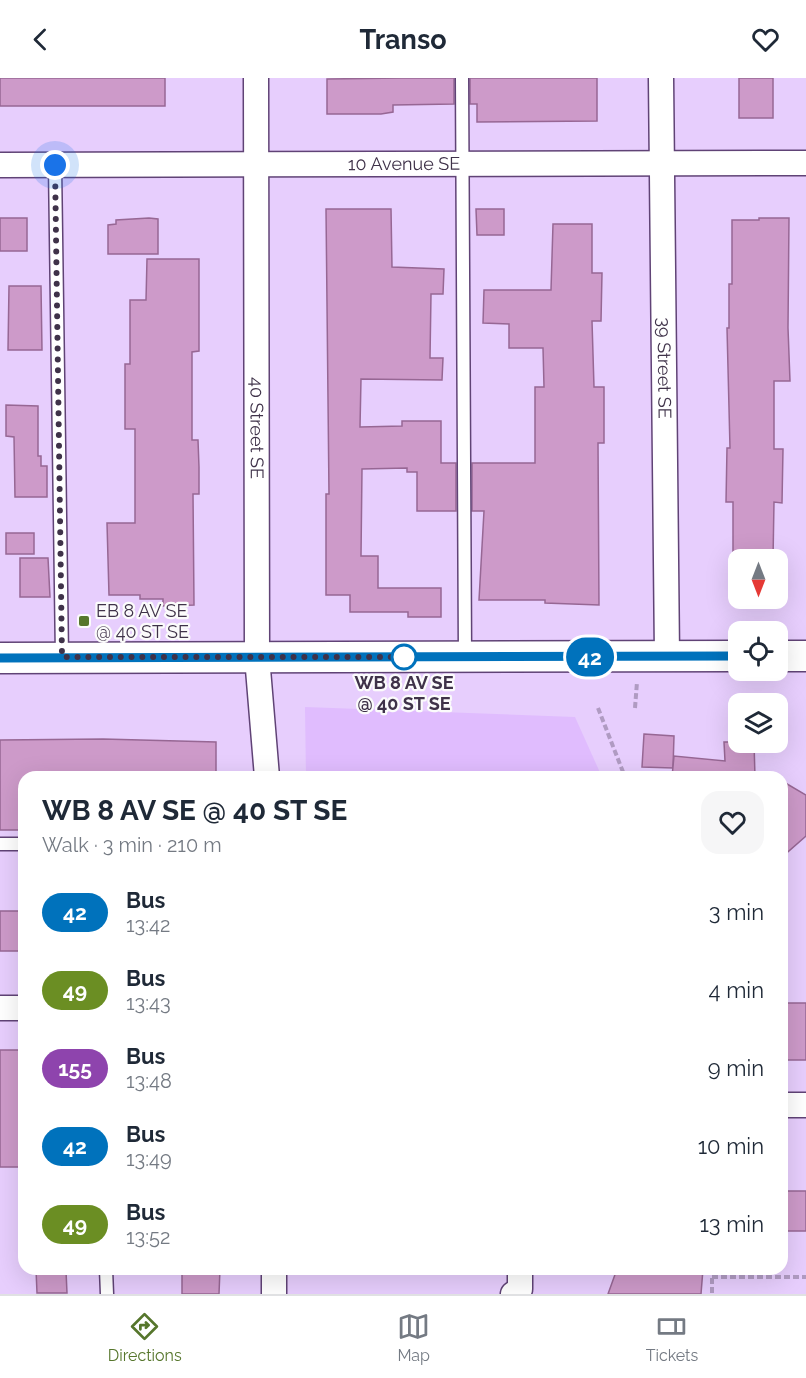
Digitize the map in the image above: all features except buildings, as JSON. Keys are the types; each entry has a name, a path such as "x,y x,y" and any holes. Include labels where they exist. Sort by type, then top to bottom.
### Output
{"street":[{"name":"40 Street SE","path":"256,78 257,657 266,771"},
{"name":"39 Street SE","path":"661,78 667,656"},
{"name":"10 Avenue SE","path":"0,165 806,163"},
{"path":"0,658 728,656"},
{"path":"788,656 806,656"},
{"path":"0,1008 18,1008"},
{"path":"788,1105 806,1105"},
{"path":"274,1275 274,1294"},
{"path":"513,1294 520,1289 520,1275"}],"lane":[{"path":"462,78 465,657"},
{"path":"55,165 62,657"},
{"path":"0,844 18,844"},
{"path":"106,1275 107,1294"}],"path":[{"path":"598,708 623,771"},
{"path":"712,1294 712,1277 806,1277"}],"shaded area":[{"path":"305,707 575,717 599,771 306,771"}],"bus line":[{"name":"42","path":"0,658 728,656"}],"place":[{"name":"EB 8 AV SE @ 40 ST SE","path":"84,621"},
{"name":"WB 8 AV SE @ 40 ST SE","path":"404,657"}],"route":[{"path":"55,165 62,657 404,657"}]}
